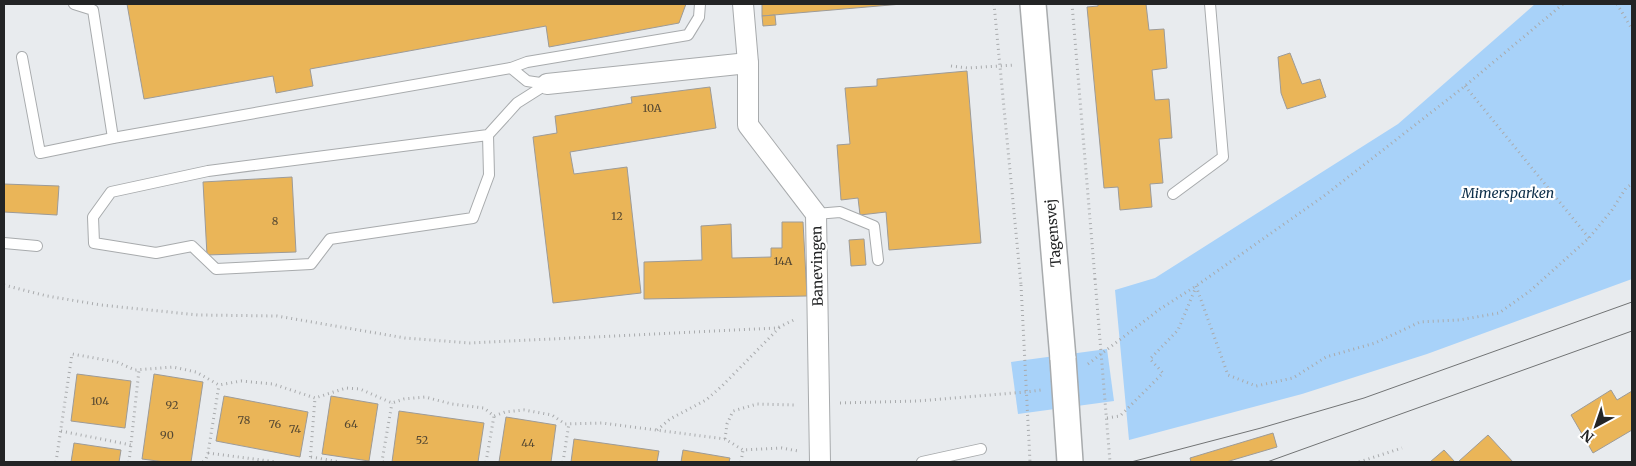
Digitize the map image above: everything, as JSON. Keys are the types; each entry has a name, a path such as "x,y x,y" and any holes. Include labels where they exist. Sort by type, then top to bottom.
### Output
{"street":[{"name":"Banevingen","path":"743,4 748,63 748,125 816,214 820,458"},
{"name":"Tagensvej","path":"1033,4 1057,282 1070,462"},
{"path":"547,84 748,63"}],"lane":[{"path":"74,4 95,7 113,138"},
{"path":"22,57 40,153 113,138 511,68 527,62 688,35 699,18 700,4"},
{"path":"1173,194 1223,157 1210,4"},
{"path":"511,68 527,81 547,84"},
{"path":"488,136 490,175 473,218 330,239 311,264 216,269 192,246 156,254 94,243 93,217 111,192 208,171 488,136 517,103 547,84"},
{"path":"816,214 840,212 874,226 878,260"},
{"path":"4,243 38,246"},
{"path":"922,462 981,449"}],"path":[{"path":"994,4 1021,286 1030,462"},
{"path":"1072,4 1110,462"},
{"path":"1087,364 1160,309 1324,196 1465,86 1563,4"},
{"path":"1617,4 1632,29"},
{"path":"951,66 968,68 1000,67 1038,62"},
{"path":"1465,86 1589,238"},
{"path":"1196,286 1228,375 1256,386 1294,378 1326,357 1375,343 1420,322 1459,320 1499,313 1530,291 1589,238 1612,210 1626,188 1632,184"},
{"path":"4,285 47,296 101,305 198,315 277,316 405,338 470,343 777,328 795,319 818,301"},
{"path":"1107,418 1120,416 1163,373 1150,359 1178,330 1196,286"},
{"path":"657,430 670,419 706,400 782,325"},
{"path":"56,462 72,354 117,362 135,370 174,367 196,372 219,385 241,380 272,384 315,398 346,388 360,389 392,403 404,399 424,397 452,404 484,408 494,416"},
{"path":"129,462 139,370"},
{"path":"203,462 208,453 219,385"},
{"path":"724,439 727,424 733,411 757,404 782,406 918,401 1026,392 1048,388"},
{"path":"310,462 315,398"},
{"path":"384,462 382,461 392,403"},
{"path":"494,416 506,412 524,410 552,415 565,424 602,423 657,430 724,439 743,450 782,448 820,458"},
{"path":"486,462 494,416"},
{"path":"563,462 569,423"},
{"path":"61,431 131,445"},
{"path":"1359,462 1402,448"},
{"path":"740,462 743,450"},
{"path":"208,453 277,462"},
{"path":"311,457 340,462"}],"green space":[{"name":"Mimersparken","path":"1535,4 1632,4 1632,279 1427,354 1302,394 1129,440 1115,290 1155,278 1398,124"},
{"path":"1107,349 1114,401 1018,414 1011,362"}],"building":[{"path":"127,4 686,4 679,23 549,47 546,26 310,69 313,86 276,93 273,76 144,99"},
{"path":"762,4 902,4 762,16"},
{"path":"1098,4 1146,4 1149,30 1164,29 1167,68 1152,70 1155,100 1169,99 1172,138 1159,139 1163,183 1150,184 1152,207 1120,210 1118,187 1104,188 1087,7 1098,6"},
{"path":"775,15 776,25 763,26 762,16"},
{"path":"1290,53 1302,84 1320,79 1326,97 1287,109 1281,93 1278,57"},
{"path":"967,71 981,243 889,250 886,212 860,215 858,198 841,200 837,145 850,144 845,88 877,86 877,79"},
{"path":"710,87 716,128 570,152 574,174 627,167 641,293 553,303 533,137 557,133 555,116 632,103 631,97"},
{"path":"292,177 296,252 207,255 203,182"},
{"path":"4,184 59,186 57,215 4,212"},
{"path":"782,222 803,222 807,296 644,299 644,262 702,260 701,226 731,224 732,258 771,257 771,248 782,248"},
{"path":"864,239 866,265 851,266 849,240"},
{"path":"77,374 131,381 125,428 71,421"},
{"path":"154,374 203,382 191,462 165,462 142,459"},
{"path":"1611,390 1617,400 1632,391 1632,430 1593,453 1571,415"},
{"path":"224,396 308,412 300,457 216,441"},
{"path":"331,396 378,404 369,461 322,454"},
{"path":"399,411 484,423 478,462 392,462"},
{"path":"506,417 556,425 551,462 499,462"},
{"path":"1273,433 1277,447 1226,462 1191,462 1190,458"},
{"path":"1488,435 1513,462 1458,462"},
{"path":"574,439 659,451 657,462 571,462"},
{"path":"74,443 121,450 119,462 71,462"},
{"path":"683,450 730,458 729,462 681,462"},
{"path":"1444,450 1455,462 1430,462"}],"tram line":[{"path":"1131,462 1261,428 1364,398 1632,302"},
{"path":"1267,462 1632,331"}]}
